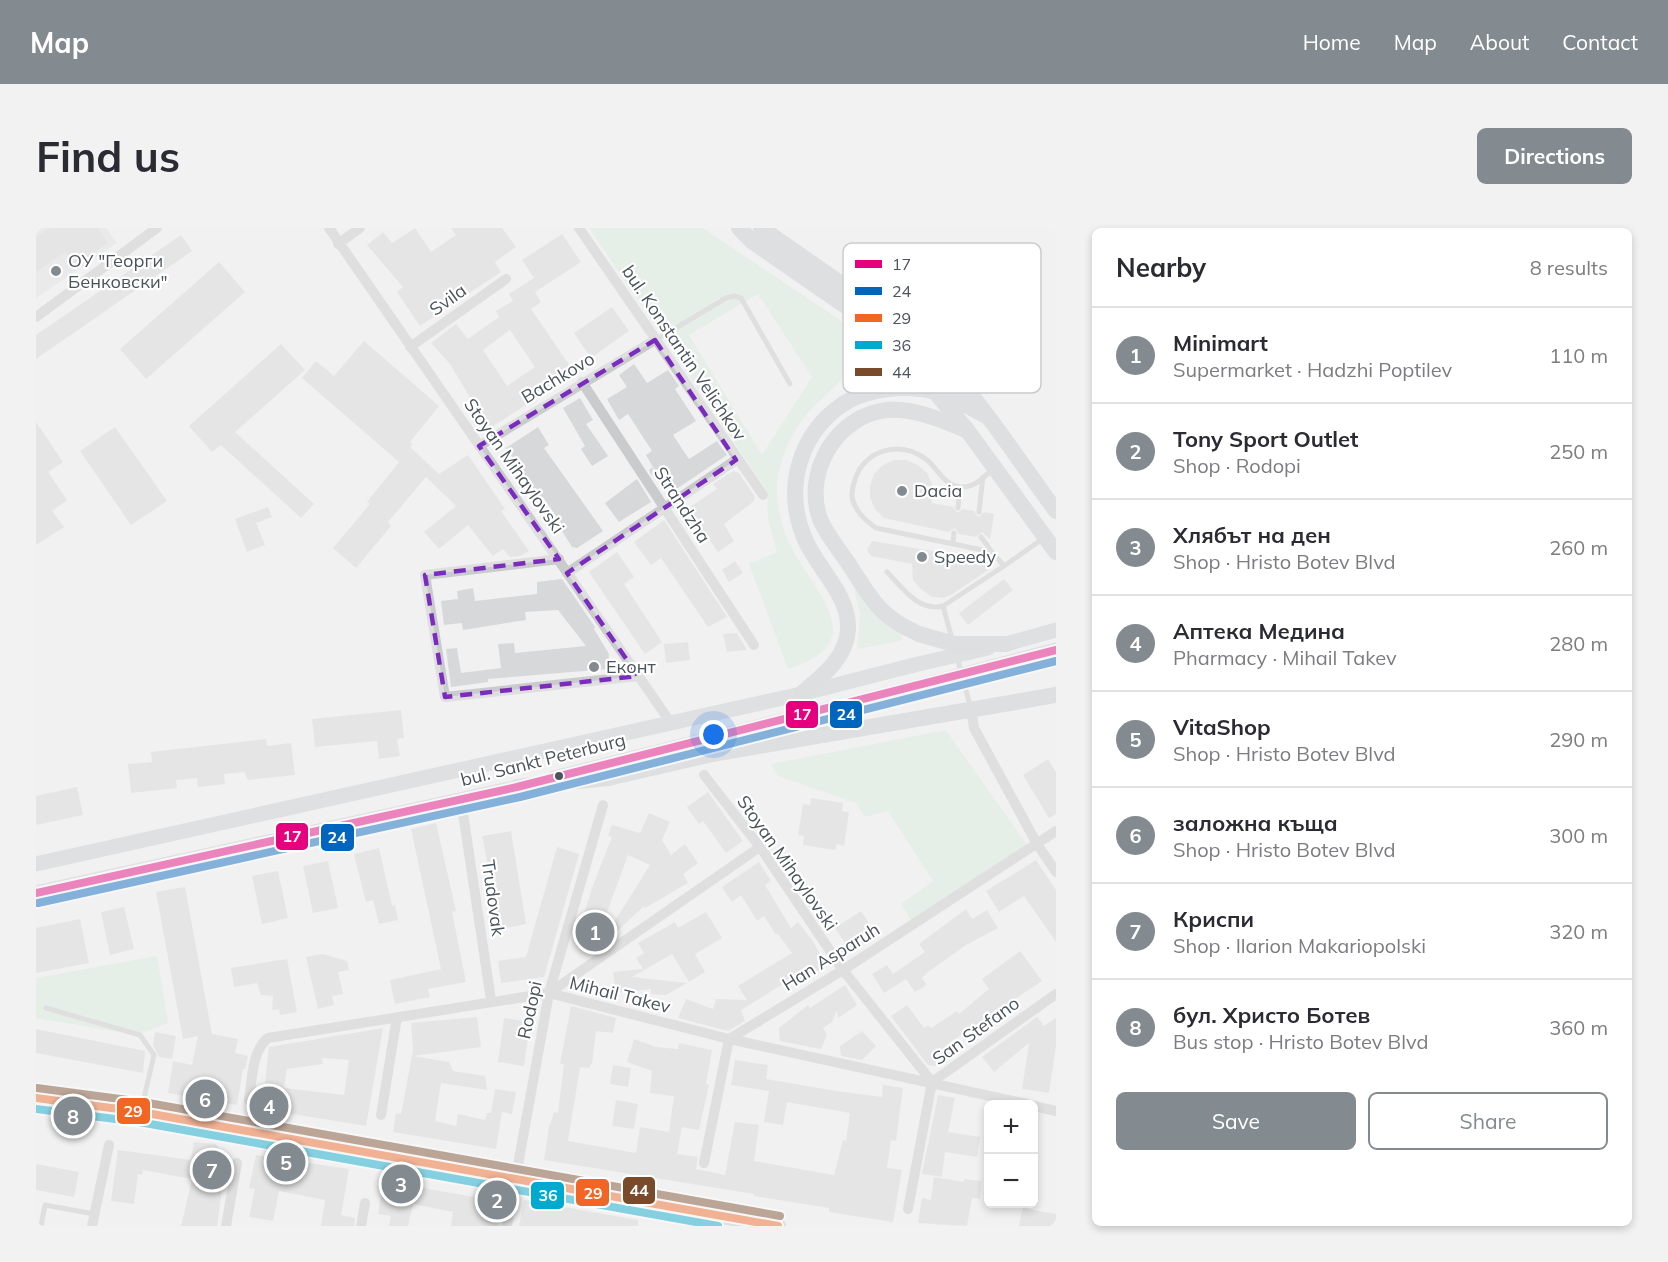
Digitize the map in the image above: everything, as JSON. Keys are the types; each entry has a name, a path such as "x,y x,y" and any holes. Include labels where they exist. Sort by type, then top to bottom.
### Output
{"main road":[{"path":"739,228 753,242 843,304"},
{"path":"761,228 843,286"},
{"path":"854,398 856,393"},
{"path":"801,694 841,655 848,632 848,612 804,537 794,485 802,454 813,430 831,413 854,398 869,393"},
{"path":"936,393 967,430 989,473 1056,552"},
{"path":"937,393 985,415"},
{"path":"968,393 1056,511"},
{"path":"967,430 908,411 886,410 866,415 849,425 824,455 817,479 816,500 821,520 870,596 895,623 919,634 954,644 1006,644"},
{"name":"bul. Sankt Peterburg","path":"36,864 801,694 1056,630"},
{"name":"bul. Sankt Peterburg","path":"36,893 517,787 1056,650"},
{"path":"517,787 608,778 712,754 1056,695"},
{"path":"36,1098 141,1112 516,1178 693,1219 778,1226"}],"street":[{"name":"Stoyan Mihaylovski","path":"329,228 671,723"},
{"path":"338,244 360,228"},
{"name":"bul. Konstantin Velichkov","path":"579,228 736,460 763,495"},
{"path":"36,317 149,230"},
{"name":"Svila","path":"410,347 506,279"},
{"name":"Bachkovo","path":"479,446 655,340"},
{"name":"Strandzha","path":"582,382 754,645"},
{"path":"567,573 736,460"},
{"path":"559,559 426,575 445,697 638,676"},
{"path":"971,709 974,728 1037,844 1056,872"},
{"name":"Stoyan Mihaylovski","path":"704,775 760,847 843,970 932,1082"},
{"name":"Trudovak","path":"462,800 491,1000"},
{"name":"Rodopi","path":"507,1226 549,993 603,805"},
{"name":"Han Asparuh","path":"729,1039 843,970 1056,831"},
{"path":"549,993 760,847"},
{"name":"Mihail Takev","path":"249,1100 257,1052 261,1043 268,1038 491,1000 549,993 729,1039 1010,1100"},
{"name":"San Stefano","path":"908,1209 932,1082 1056,994"},
{"path":"381,1115 397,1017"},
{"path":"704,1163 729,1039"},
{"path":"1038,1107 1056,1111"},
{"path":"92,1226 109,1145"},
{"path":"226,1226 237,1163"},
{"path":"361,1226 365,1203"}],"lane":[{"path":"655,340 726,298 734,296 741,298 790,384"},
{"path":"989,473 972,485 960,487 948,483 926,459 905,450 886,449 867,457 856,475 852,498 861,518 876,528 992,552"},
{"path":"979,512 989,473"},
{"path":"958,508 960,487"},
{"path":"953,543 954,533"},
{"path":"981,537 1004,566"},
{"path":"887,572 916,602 935,608 943,606 1046,538"},
{"path":"943,606 971,709"},
{"path":"46,1008 140,1035 154,1055 141,1112"},
{"path":"40,1226 45,1205 94,1214"}],"highlighted area":[{"path":"655,340 736,460 567,573 638,676 445,697 425,575 559,559 479,446"}],"shaded area":[{"name":"ОУ \"Георги Бенковски\"","path":"36,228 106,228 117,243 36,298"}],"green space":[{"path":"589,228 703,228 843,324 843,377 801,422 787,448 778,476 777,492 786,537 822,597 830,614 833,630 828,645 814,658 788,669 749,564 777,552 768,520 767,491","holes":["758,294 812,377 762,455 689,335"]},
{"path":"857,586 902,633 901,641 857,649 860,615 855,591"},
{"path":"946,730 1027,845 911,920 901,904 933,881 888,811 865,817 856,803 778,776 771,764"},
{"path":"157,956 168,1023 136,1035 36,1018 36,978"}],"building":[{"path":"50,228 98,228 108,243 74,265 65,252 36,272 36,237"},
{"path":"415,228 431,252 456,235 451,228 502,228 516,247 495,262 501,272 420,326 397,292 403,287 367,245 383,232 392,243"},
{"path":"562,234 581,262 535,292 541,302 531,309 572,369 537,393 539,396 489,429 450,364 431,343 456,324 468,339 499,317 496,311 513,301 509,294 534,278 522,260","holes":["510,330 535,367 507,386 483,350"]},
{"path":"181,235 192,251 36,359 36,335"},
{"path":"219,262 245,292 146,379 120,349"},
{"path":"612,307 629,331 591,358 574,333"},
{"path":"364,341 439,406 410,442 413,444 410,447 439,474 468,455 505,509 501,511 529,551 520,556 510,557 503,549 493,556 468,525 439,549 424,532 456,506 426,477 388,522 391,526 356,568 333,548 370,504 367,502 399,462 302,378 316,361 334,376"},
{"path":"281,344 305,370 235,432 314,504 301,518 221,445 212,452 189,426"},
{"path":"634,364 647,383 668,370 679,386 675,389 696,421 673,435 689,459 717,441 727,455 669,494 646,455 652,451 628,414 619,420 607,399 627,387 619,375"},
{"path":"580,398 593,420 586,424 608,456 592,466 581,449 585,446 563,408"},
{"path":"36,422 63,462 48,472 67,500 52,511 64,527 36,545"},
{"path":"115,427 167,501 131,525 80,451"},
{"path":"538,427 549,445 544,448 603,531 577,548 572,547 562,531 565,529 543,497 540,499 506,448"},
{"path":"894,460 906,460 918,465 927,473 932,484 932,503 953,507 957,513 963,509 974,511 978,517 984,512 994,514 990,539 982,532 976,537 959,534 955,528 949,532 884,518 875,509 870,498 870,486 874,474 883,465"},
{"path":"733,471 739,473 755,497 753,502 724,524 734,541 718,552 704,532 699,535 684,511 717,489 713,484"},
{"path":"637,479 651,502 619,522 605,503"},
{"path":"268,507 272,517 256,523 265,545 247,552 235,519"},
{"path":"664,520 727,617 708,627 661,558 651,565 634,542"},
{"path":"872,541 986,560 991,562 990,569 951,595 944,598 932,597 913,580 912,564 871,556 867,550"},
{"path":"617,552 634,577 624,584 662,642 645,654 589,572"},
{"path":"735,561 743,573 729,582 722,570"},
{"path":"562,579 595,627 594,629 609,654 608,669 488,679 488,682 451,687 446,649 457,648 461,673 501,668 498,644 514,643 515,653 586,646 558,610 525,612 526,620 463,630 462,623 444,625 441,601 458,599 457,591 473,588 475,601 537,594 537,582"},
{"path":"1004,579 1013,590 968,625 959,613"},
{"path":"737,633 747,650 727,652 723,634"},
{"path":"688,642 690,660 666,663 664,644"},
{"path":"401,710 404,738 397,739 400,756 379,759 377,741 315,747 312,719"},
{"path":"266,739 267,746 291,743 295,775 248,780 244,772 224,774 225,784 198,787 197,778 176,780 177,788 131,793 128,764 152,762 151,752"},
{"path":"1048,759 1056,772 1056,814 1049,818 1023,775"},
{"path":"77,787 83,815 36,825 36,796"},
{"path":"708,792 743,841 726,853 703,821 699,824 687,807"},
{"path":"811,798 843,803 842,811 849,812 844,846 837,844 835,850 803,845 804,836 798,835 803,804 810,805"},
{"path":"649,813 670,822 662,840 671,855 685,844 698,863 683,874 688,883 645,908 644,906 594,953 575,944 592,888 612,837 608,836 612,825 640,833","holes":["628,855 650,865 603,940 598,937"]},
{"path":"436,823 456,911 452,912 466,982 428,989 430,997 395,1004 390,980 441,969 411,829"},
{"path":"511,831 526,924 501,929 482,836"},
{"path":"557,847 579,854 544,977 501,983 498,961 526,957"},
{"path":"379,848 392,906 395,905 398,920 379,924 373,900 366,902 354,854"},
{"path":"1036,860 1056,890 1056,942 1024,896 999,912 986,891"},
{"path":"328,861 338,908 313,913 303,866"},
{"path":"759,862 771,881 765,885 791,928 798,922 814,943 826,965 795,987 791,979 741,1010 745,1021 728,1031 678,1018 686,999 713,1009 716,999 747,1000 738,986 792,953 778,934 776,935 764,916 757,921 741,895 732,902 722,887"},
{"path":"278,871 288,918 262,924 252,876"},
{"path":"185,887 212,1034 238,1039 235,1053 248,1056 245,1069 243,1069 237,1105 168,1093 173,1061 192,1065 198,1036 183,1039 156,892"},
{"path":"124,907 134,949 110,955 101,912"},
{"path":"966,909 972,919 987,910 998,928 966,945 928,972 922,978 927,985 915,992 906,979 884,993 872,974 887,965 893,974 925,952 919,944"},
{"path":"861,911 877,935 851,952 835,928"},
{"path":"706,912 722,938 695,954 705,972 689,982 672,954 632,977 687,983 666,995 651,994 651,989 616,993 613,972 643,969 636,958 644,953 638,943 675,922 678,928"},
{"path":"80,919 89,963 36,973 36,928"},
{"path":"1020,951 1042,981 946,1045 953,1053 936,1066 928,1065 891,1016 907,1005 924,1028 928,1025 931,1028 957,1011 959,1014 989,989 982,979"},
{"path":"323,954 347,961 349,970 338,972 343,994 332,996 334,1005 318,1009 306,957"},
{"path":"287,959 297,1012 280,1015 279,1009 272,1010 273,996 261,995 257,983 234,987 231,968"},
{"path":"845,985 857,1005 838,1018 837,1010 832,1022 823,1028 827,1035 821,1049 780,1041 779,1028 808,1005 810,1008"},
{"path":"571,1006 616,1018 613,1033 596,1031 592,1063 589,1068 580,1067 568,1141 636,1153 640,1127 669,1132 674,1096 650,1093 652,1071 627,1062 634,1039 656,1047 678,1049 679,1043 712,1050 706,1084 709,1085 699,1130 682,1127 677,1154 698,1157 696,1169 725,1175 735,1122 759,1125 754,1161 834,1175 843,1140 846,1141 850,1113 787,1102 783,1125 764,1122 769,1091 731,1085 735,1060 768,1065 766,1079 836,1091 882,1097 883,1085 903,1088 896,1141 891,1140 887,1168 902,1170 893,1222 829,1212 829,1208 754,1196 754,1194 544,1160 549,1128 554,1112 558,1113 564,1064 560,1064"},
{"path":"477,1017 481,1047 413,1056 449,1062 453,1071 485,1076 487,1090 441,1083 435,1121 456,1126 458,1114 485,1120 487,1113 491,1113 495,1089 516,1092 512,1114 502,1112 496,1149 393,1132 396,1113 401,1114 413,1050 411,1023"},
{"path":"1037,1017 1044,1026 1056,1018 1056,1046 1049,1093 1022,1089 1029,1043 994,1072 982,1057"},
{"path":"504,1018 530,1022 524,1066 498,1062"},
{"path":"383,1028 366,1126 262,1109 269,1047","holes":["322,1058 349,1060 344,1095 284,1088 287,1069 323,1064"]},
{"path":"36,1029 145,1051 143,1073 36,1053"},
{"path":"862,1031 876,1046 862,1060 841,1056 840,1046"},
{"path":"155,1032 176,1036 172,1059 159,1057 153,1045"},
{"path":"613,1065 631,1068 628,1087 610,1084"},
{"path":"938,1095 955,1098 948,1132 980,1137 977,1157 945,1152 942,1177 922,1174"},
{"path":"616,1100 638,1104 634,1129 612,1126"},
{"path":"194,1142 216,1144 221,1151 220,1159 226,1160 217,1226 181,1226 192,1179 143,1170 142,1175 138,1174 134,1204 111,1201 118,1150 191,1160"},
{"path":"256,1155 349,1169 341,1215 355,1218 354,1226 321,1226 325,1200 279,1191 273,1221 249,1217 255,1189 249,1188"},
{"path":"36,1164 79,1172 74,1197 36,1190"},
{"path":"934,1177 964,1182 964,1179 982,1181 980,1199 972,1198 967,1226 918,1223 922,1198 931,1200"},
{"path":"383,1181 503,1202 498,1226 451,1226 453,1212 413,1204 408,1226 389,1226 391,1216 378,1214"},
{"path":"524,1200 638,1220 638,1226 519,1226"},
{"path":"1023,1208 1056,1214 1056,1226 1019,1226"}],"transit line":[{"name":"17","path":"36,893 517,787 1056,650"},
{"name":"24","path":"38,903 520,797 1056,661"},
{"name":"44","path":"37,1088 143,1102 780,1216"},
{"name":"29","path":"36,1098 141,1112 778,1226"},
{"name":"36","path":"36,1109 139,1122 718,1226"}],"place":[{"name":"ОУ \"Георги Бенковски\"","path":"56,271"},
{"name":"Dacia","path":"902,491"},
{"name":"Speedy","path":"922,557"},
{"name":"Еконт","path":"594,667"},
{"name":"Minimart","path":"595,932"},
{"name":"заложна къща","path":"205,1099"},
{"name":"Аптека Медина","path":"269,1106"},
{"name":"бул. Христо Ботев","path":"73,1116"},
{"name":"VitaShop","path":"286,1162"},
{"name":"Криспи","path":"212,1170"},
{"name":"Хлябът на ден","path":"401,1184"},
{"name":"Tony Sport Outlet","path":"497,1200"}]}
